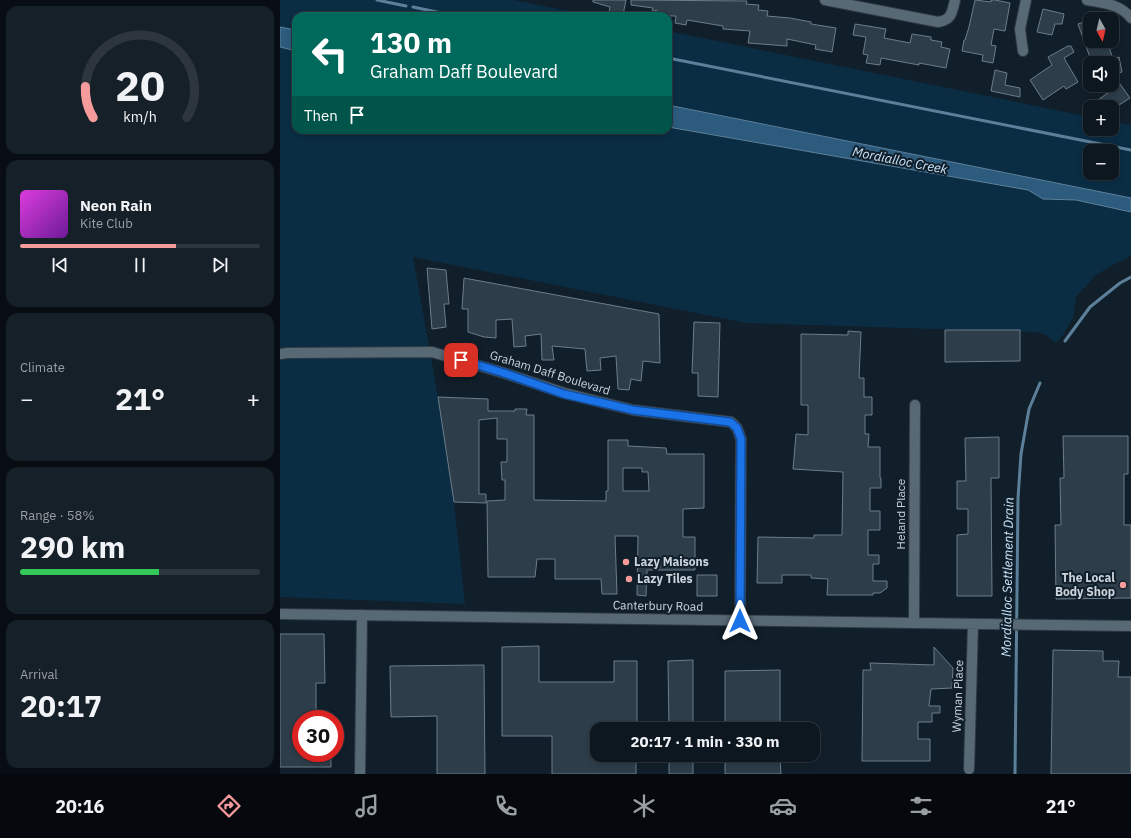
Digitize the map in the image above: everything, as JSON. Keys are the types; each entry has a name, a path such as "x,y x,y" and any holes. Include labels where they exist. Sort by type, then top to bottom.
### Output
{"street":[{"path":"831,1 938,22 949,18 952,13 955,0"},
{"path":"1023,51 1020,30 1026,0"},
{"path":"1086,0 1116,6 1126,11 1131,18"},
{"name":"Graham Daff Boulevard","path":"280,354 432,352 504,373 564,394 633,410 730,422 737,428 741,439 740,621"},
{"name":"Heland Place","path":"914,623 915,405"},
{"name":"Canterbury Road","path":"280,614 1131,626"},
{"path":"360,774 362,615"},
{"name":"Wyman Place","path":"969,769 973,624"}],"shaded area":[{"path":"280,0 514,0 573,12 292,12 292,29 280,27"},
{"path":"672,32 1083,116 1083,136 1119,136 1119,122 1131,125 1131,198 672,106"},
{"path":"280,47 292,50 292,134 672,134 672,128 1028,190 1043,199 1076,200 1131,212 1131,256 1095,276 1076,297 1073,318 1063,335 1056,343 1046,335 1036,332 747,323 413,257 438,397 454,502 465,604 280,597"}],"water":[{"path":"280,27 292,29 292,50 280,47"},
{"name":"Mordialloc Creek","path":"672,106 1131,198 1131,212 1076,200 1043,199 1028,190 672,128"}],"building":[{"path":"593,0 626,0 624,12 609,12 610,7 593,2"},
{"path":"631,0 747,1 746,4 759,5 758,10 768,11 767,16 790,18 811,22 811,24 836,28 832,52 815,49 816,45 787,39 787,46 748,43 750,31 723,29 723,26 687,20 686,25 675,23 676,16 672,16 672,12 658,12 652,10 653,8 631,5"},
{"path":"975,0 991,2 991,0 995,0 1010,3 1005,31 994,29 991,45 996,46 993,63 982,61 983,55 962,51"},
{"path":"1043,9 1064,14 1062,24 1055,24 1052,35 1037,32"},
{"path":"1083,22 1083,38 1078,24"},
{"path":"855,24 886,29 884,38 910,43 912,34 931,37 931,40 942,42 941,47 950,49 946,68 881,58 880,65 866,63 868,55 863,54 866,37 853,35"},
{"path":"1068,46 1071,46 1074,52 1064,58 1078,82 1066,89 1064,86 1043,100 1030,80 1052,65 1048,57"},
{"path":"1087,48 1109,48 1112,56 1089,56"},
{"path":"1119,57 1122,72 1119,73"},
{"path":"995,70 1007,73 1005,85 1020,88 1020,97 991,91"},
{"path":"1120,84 1130,98 1119,105 1119,100 1098,100 1109,92 1119,92"},
{"path":"427,268 446,270 449,304 444,304 446,327 432,329"},
{"path":"464,278 659,314 660,363 643,361 641,381 631,379 629,390 618,389 616,356 600,358 601,370 587,371 585,349 552,346 554,360 542,360 541,334 525,336 526,346 514,347 512,319 496,320 496,338 484,337 468,332 468,309 462,309"},
{"path":"694,322 720,323 718,397 698,396 698,373 692,373"},
{"path":"945,330 1020,330 1020,361 945,362"},
{"path":"848,331 861,332 859,378 864,378 864,397 872,397 872,415 865,415 865,434 869,434 868,447 880,447 881,488 870,488 870,511 880,511 880,530 868,530 868,555 879,555 879,564 873,564 873,581 887,581 887,588 880,593 873,593 873,595 827,595 828,579 811,578 811,575 782,575 782,583 757,583 758,537 814,538 814,535 842,535 843,472 793,469 796,434 808,435 808,405 801,405 801,334 848,335"},
{"path":"438,397 488,399 488,411 515,411 515,409 527,409 526,415 534,415 534,500 606,501 606,491 608,491 608,440 628,440 628,446 666,448 667,454 704,454 704,508 683,509 683,537 695,537 695,570 647,570 646,596 637,595 638,536 615,536 617,594 602,594 601,579 555,579 555,559 537,559 535,577 488,577 487,501 505,500 505,480 502,480 501,462 507,462 507,439 497,439 497,418 479,420 479,494 486,494 486,503 454,502","holes":["623,468 642,468 642,472 648,472 649,491 623,491"]},
{"path":"1063,436 1128,436 1128,474 1124,474 1124,525 1131,525 1131,598 1056,599 1055,525 1061,525 1060,478 1064,478"},
{"path":"999,437 999,478 991,478 992,596 957,596 957,535 968,534 968,509 957,509 957,481 966,481 965,438"},
{"path":"697,575 717,575 717,596 697,596"},
{"path":"280,634 324,634 325,683 316,683 316,710 292,710 292,762 331,762 331,767 280,767"},
{"path":"539,646 539,682 614,682 614,661 637,661 637,722 590,722 590,762 636,762 636,774 552,774 552,736 502,736 502,647"},
{"path":"934,647 953,668 952,688 931,689 929,706 940,706 940,713 932,713 932,722 918,722 918,739 930,739 930,761 862,761 863,670 871,670 870,663 934,665"},
{"path":"1053,650 1103,651 1103,661 1119,661 1118,677 1131,677 1131,774 1051,774"},
{"path":"693,660 693,722 669,722 668,661"},
{"path":"484,665 485,774 437,774 437,716 391,717 390,666"},
{"path":"780,670 780,722 725,722 725,671"},
{"path":"669,762 693,762 693,774 669,774"},
{"path":"725,762 780,762 781,774 725,774"}],"waterway":[{"path":"377,0 406,6"},
{"path":"413,7 437,12"},
{"path":"672,59 1131,150"},
{"name":"Mordialloc Settlement Drain","path":"1065,341 1090,307 1120,283 1131,277"},
{"name":"Mordialloc Settlement Drain","path":"1015,774 1018,498 1021,454 1029,409 1040,383"}],"place":[{"name":"Lazy Maisons","path":"626,562"},
{"name":"Lazy Tiles","path":"629,579"},
{"name":"The Local Body Shop","path":"1123,585"}],"route":[{"path":"461,360 564,394 633,410 730,422 737,428 741,439 740,621"}]}
